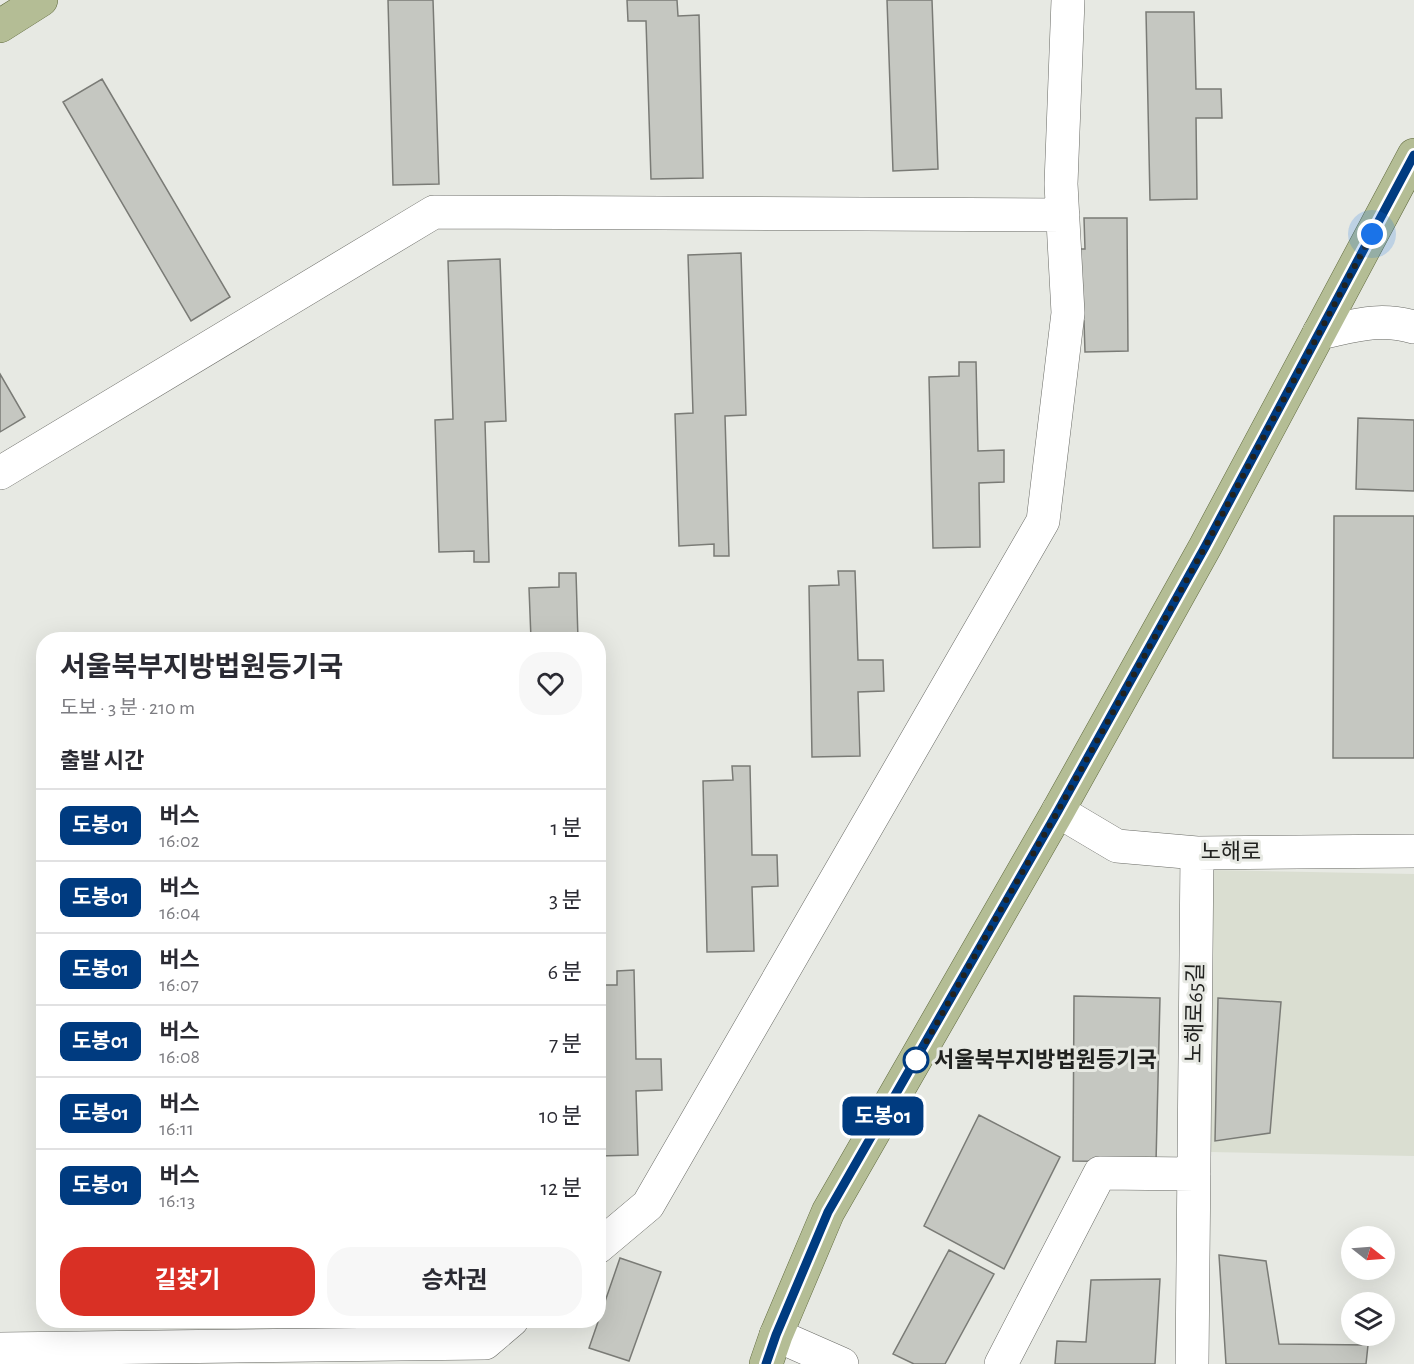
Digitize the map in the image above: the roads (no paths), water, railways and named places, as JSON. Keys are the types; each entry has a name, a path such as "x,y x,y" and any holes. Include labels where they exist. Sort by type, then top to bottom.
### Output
{"main road":[{"path":"0,26 41,0"},
{"path":"771,1349 828,1212 1058,811 1205,547 1414,155"}],"street":[{"path":"606,1240 648,1205 1043,520 1068,313 1061,184 1068,0"},
{"path":"0,473 434,212 1063,215"},
{"path":"1319,333 1374,322 1391,322 1414,327"},
{"name":"노해로","path":"1058,811 1117,846 1197,853 1414,851"},
{"name":"노해로65길","path":"1192,1364 1197,853"},
{"path":"1001,1364 1100,1173 1194,1173"},
{"path":"0,1349 485,1343 503,1328"},
{"path":"771,1349 842,1364"}],"place":[{"name":"서울북부지방법원등기국","path":"916,1060"}]}
